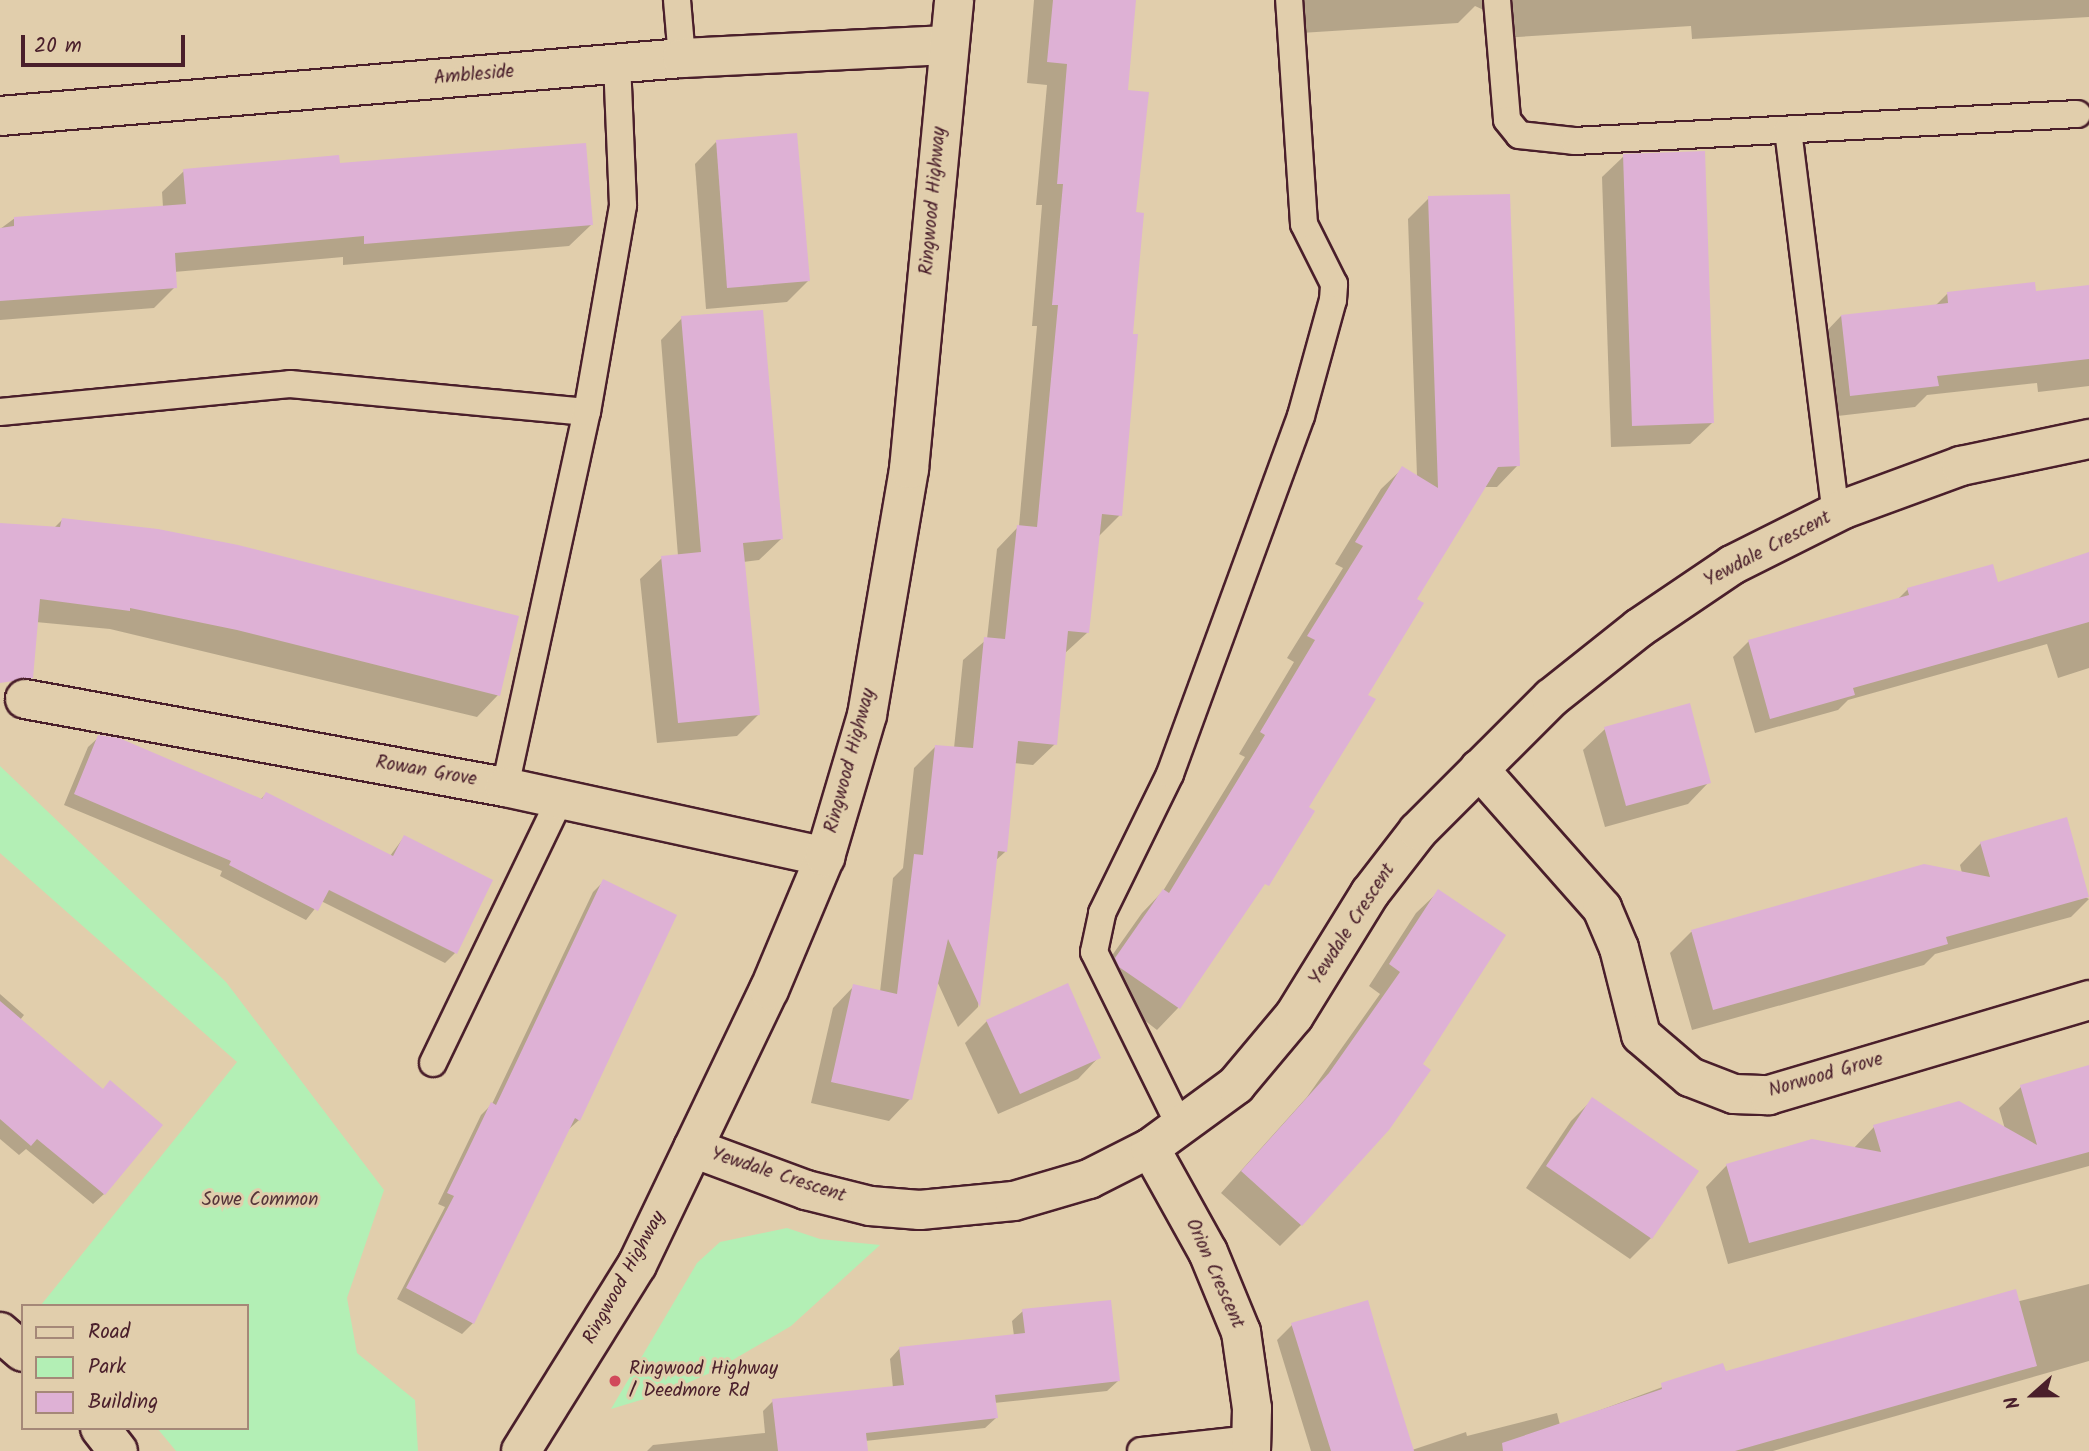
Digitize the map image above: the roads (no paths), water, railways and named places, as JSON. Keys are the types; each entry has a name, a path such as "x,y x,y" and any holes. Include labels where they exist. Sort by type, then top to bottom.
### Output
{"street":[{"name":"Ringwood Highway","path":"521,1451 637,1265 769,990 825,857 867,715 909,468 954,0"},
{"name":"Ambleside","path":"0,116 682,58 949,45"},
{"name":"Yewdale Crescent","path":"693,1148 806,1189 870,1206 920,1210 1014,1201 1089,1178 1165,1137 1236,1085 1294,1016 1370,893 1418,831 1550,698 1639,628 1732,565 1836,513 1961,466 2089,439"},
{"name":"Rowan Grove","path":"25,699 505,787 559,801 825,857"},
{"name":"Norwood Grove","path":"1479,769 1602,908 1619,948 1642,1035 1690,1077 1734,1094 1769,1096 2089,1000"},
{"name":"Orion Crescent","path":"1165,1137 1241,1332 1252,1408 1251,1445"},
{"path":"0,1332 21,1350"},
{"path":"102,1430 118,1451"}],"lane":[{"path":"677,0 682,58"},
{"path":"1165,1137 1094,952 1102,913 1170,774 1297,429 1333,300 1334,284 1304,224 1289,0"},
{"path":"1497,0 1507,120 1519,135 1574,141 2077,114"},
{"path":"505,787 587,412 625,186 617,64"},
{"path":"1788,130 1836,513"},
{"path":"0,412 289,384 587,412"},
{"path":"433,1063 559,801"},
{"path":"1141,1451 1251,1445"}],"place":[{"name":"Ringwood Highway / Deedmore Rd","path":"615,1381"}],"park label":[{"name":"Sowe Common","path":"260,1201"}]}
